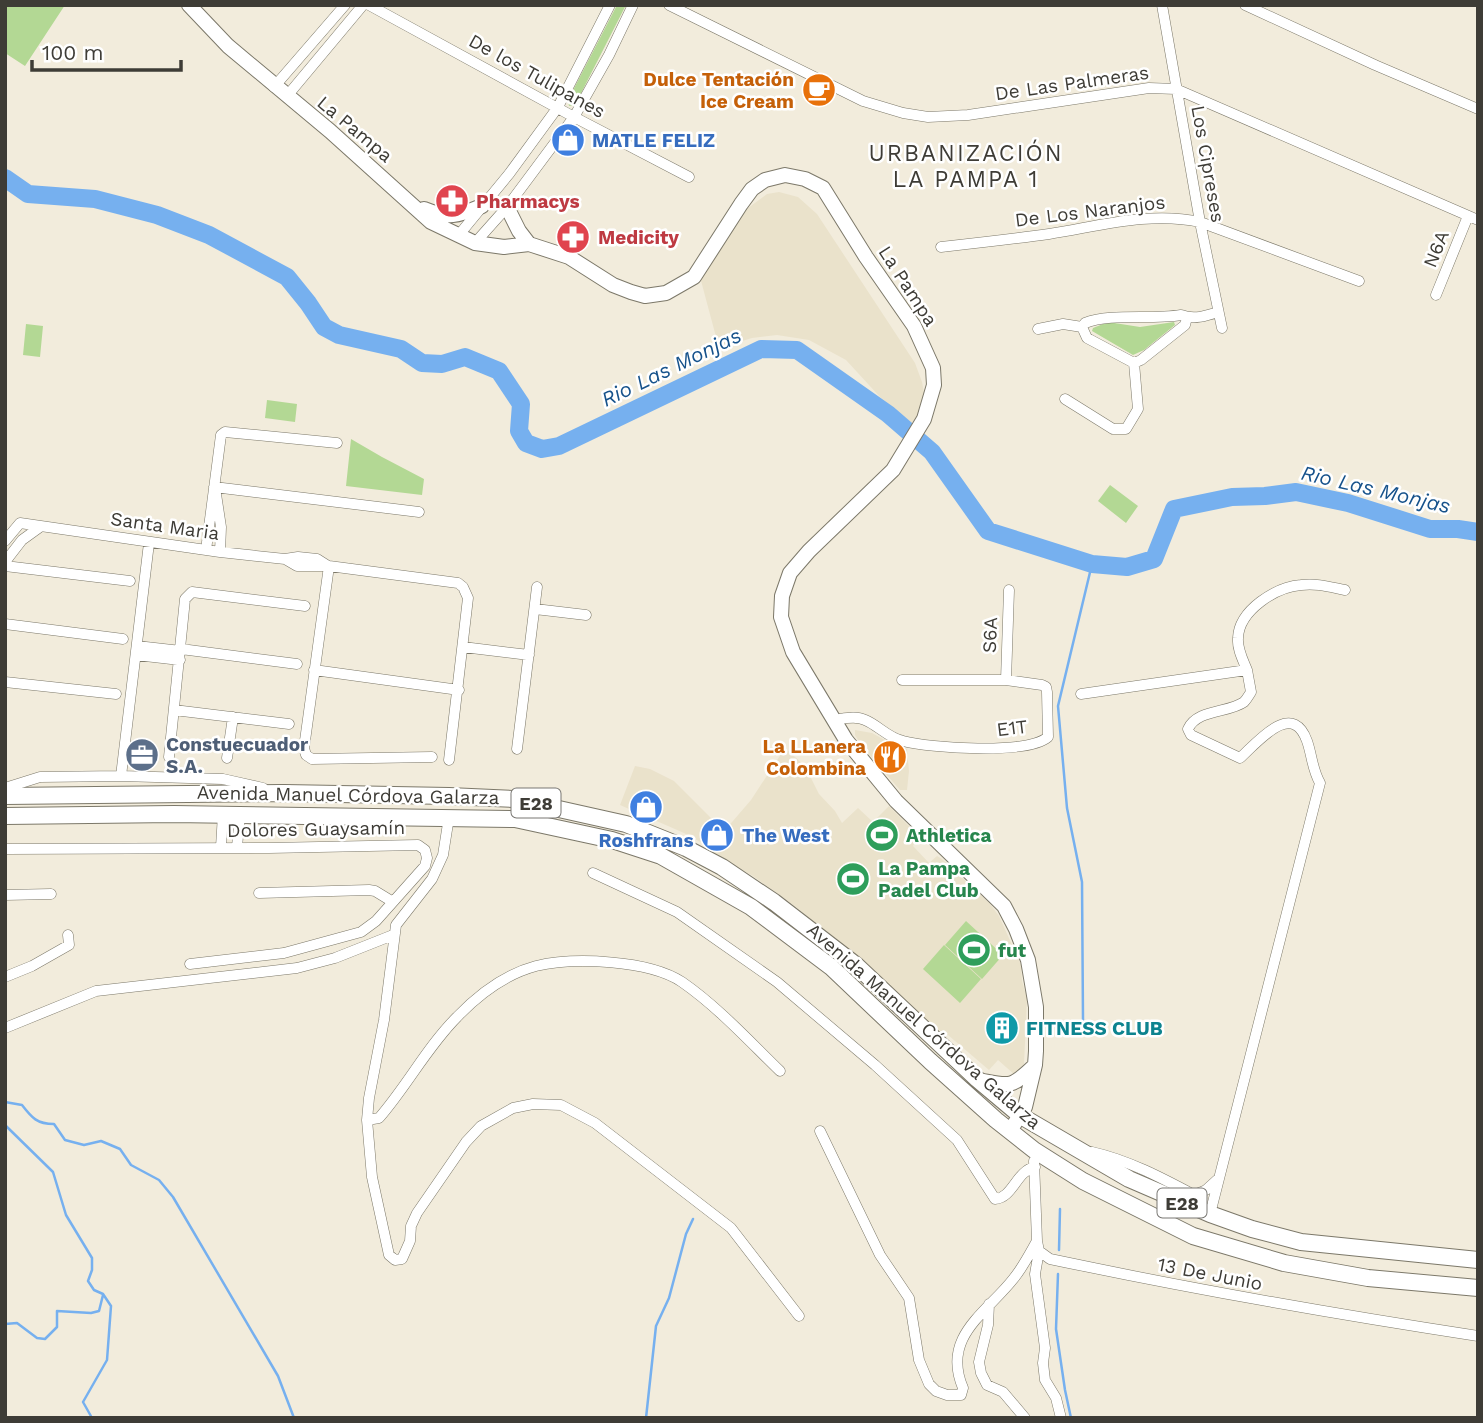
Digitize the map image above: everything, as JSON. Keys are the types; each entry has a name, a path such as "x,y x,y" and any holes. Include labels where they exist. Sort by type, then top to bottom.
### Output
{"main road":[{"name":"Avenida Manuel Córdova Galarza","path":"5,796 284,793 449,796 514,799 626,824 686,848 722,867 774,902 857,966 977,1079 1021,1116 1129,1179 1252,1229 1301,1242 1478,1260"},
{"name":"Avenida Manuel Córdova Galarza","path":"5,816 240,814 514,819 612,840 661,856 751,907 831,967 910,1043 1010,1131 1034,1150 1083,1181 1202,1238 1284,1263 1368,1278 1478,1288"},
{"path":"910,1043 923,1028"}],"street":[{"name":"La Pampa","path":"189,5 228,46 431,222 475,243 504,247 529,244 569,257 613,285 631,292 645,296 666,293 694,277 752,189 765,180 785,174 806,179 823,188 914,326 933,368 934,385 924,419 887,476 809,551 790,573 782,596 781,617 793,652 846,740 896,801 1004,906 1028,960 1036,1007 1035,1065 1021,1116"},
{"path":"274,87 345,5"},
{"path":"287,96 363,5"},
{"name":"De los Tulipanes","path":"369,5 689,177"},
{"path":"458,236 509,174 558,107 610,5"},
{"path":"475,243 507,206 574,117 633,5"},
{"name":"De Las Palmeras","path":"669,5 863,101 902,113 928,117 968,115 1149,88 1176,89 1473,218"},
{"name":"Los Cipreses","path":"1162,5 1200,222 1223,328"},
{"path":"1245,5 1478,109"},
{"path":"415,206 440,216 453,216 482,206"},
{"path":"507,206 529,244"},
{"name":"De Los Naranjos","path":"941,247 1048,234 1152,217 1179,218 1200,222 1359,281"},
{"name":"N6A","path":"1436,295 1473,218"},
{"path":"1082,327 1085,323 1101,318 1136,319 1181,315 1203,317 1218,312"},
{"path":"1134,363 1185,325 1187,317"},
{"path":"1038,329 1063,324 1082,327"},
{"path":"1082,327 1087,338 1134,363"},
{"path":"1065,399 1113,429 1126,429 1138,409 1134,363"},
{"path":"206,550 221,435 225,432 337,443"},
{"path":"214,487 419,512"},
{"path":"214,487 221,527 219,552"},
{"name":"Santa Maria","path":"5,541 20,523 285,559 297,566 329,566 458,583 468,598 463,647"},
{"path":"40,527 22,540 5,564 131,581"},
{"path":"121,776 149,542"},
{"path":"329,566 304,748 306,755 312,759 432,757"},
{"path":"1210,1212 1320,783 1303,733 1291,723 1278,724 1240,758 1191,735 1188,729 1198,717 1243,703 1251,692 1238,637 1242,624 1252,609 1274,594 1298,585 1318,584 1345,590"},
{"path":"517,749 537,587"},
{"name":"S6A","path":"1006,681 1009,590"},
{"path":"169,757 186,599 192,592 305,606"},
{"path":"536,609 586,615"},
{"path":"5,624 123,639"},
{"path":"449,760 463,647 529,655"},
{"path":"136,651 297,664"},
{"path":"314,670 458,690"},
{"path":"1081,694 1247,670"},
{"name":"E1T","path":"833,720 851,717 865,720 901,741 957,747 1000,748 1048,737 1046,687 1006,681 902,680"},
{"path":"5,682 116,694"},
{"path":"174,709 289,724"},
{"path":"227,758 233,717"},
{"name":"Avenida Manuel Córdova Galarza","path":"5,788 40,777 121,776 223,779 284,793"},
{"path":"221,847 223,814"},
{"path":"237,847 240,814"},
{"path":"5,1028 96,991 297,968 355,951 394,930 432,878 443,855 449,817"},
{"name":"Dolores Guaysamín","path":"5,849 418,845 425,850 425,866 376,921 361,932 284,953 190,964"},
{"path":"593,873 677,912 777,982 875,1065 957,1140 995,1199 1004,1197 1025,1170 1035,1167"},
{"path":"259,893 369,890 393,902"},
{"path":"5,895 51,894"},
{"path":"394,930 393,961 368,1120 376,1201 386,1247 395,1260 402,1259 410,1241 411,1227 428,1194 481,1126 513,1108 533,1104 561,1105 595,1123 731,1228 799,1315"},
{"path":"5,977 61,952 69,945 68,935"},
{"path":"368,1120 379,1118 455,1019 485,991 536,966 584,961 614,962 641,967 680,981 721,1015 780,1071"},
{"path":"977,1079 1007,1085 1016,1083 1035,1065"},
{"path":"1010,1131 1021,1116"},
{"path":"820,1131 880,1255 909,1298 919,1360 929,1384 936,1391 947,1395 961,1395 964,1388 958,1377 957,1353 966,1332 1014,1278 1038,1246"},
{"path":"1075,1149 1109,1156 1170,1182 1194,1195 1210,1212"},
{"path":"1034,1150 1038,1246 1035,1274 1045,1348 1043,1363 1045,1380 1056,1398 1061,1418"},
{"path":"1194,1195 1206,1190 1217,1179"},
{"name":"13 De Junio","path":"1038,1246 1050,1259 1165,1284 1331,1314 1478,1336"},
{"path":"989,1304 988,1325 979,1362 981,1373 987,1385 1003,1392 1025,1418"}],"shaded area":[{"path":"779,192 798,197 817,214 915,363 925,398 922,412 912,423 880,397 846,360 809,340 777,335 752,338 719,348 700,277 740,214 767,194"},
{"path":"855,730 872,733 907,749 907,790 900,790 879,766 860,743"},
{"path":"785,748 805,766 819,794 842,823 858,808 873,822 889,806 918,835 913,846 929,863 937,856 942,859 990,904 999,916 1021,965 1027,999 1024,1064 1015,1075 998,1060 989,1070 948,1035 929,1025 837,941 753,876 712,853 713,849 684,833 620,805 635,766 650,769 674,781 726,829 751,800"}],"green space":[{"path":"5,5 65,5 25,66 5,53"},
{"path":"617,5 626,5 575,105 569,106 568,100"},
{"path":"1108,322 1140,327 1174,322 1175,325 1144,350 1133,355 1092,331 1093,328"},
{"path":"26,324 43,326 40,357 23,355"},
{"path":"267,400 297,404 295,422 265,418"},
{"path":"351,439 424,479 422,495 346,486"},
{"path":"1110,485 1138,506 1126,523 1098,501"},
{"name":"fut","path":"966,921 1003,955 982,979 945,945"},
{"name":"fut","path":"944,945 981,979 960,1003 923,969"}],"waterway":[{"name":"Rio Las Monjas","path":"5,178 28,194 95,199 157,215 209,235 287,277 324,327 339,335 401,349 422,363 442,364 465,357 499,371 521,404 519,431 526,443 542,449 559,446 761,349 797,350 888,414 932,452 988,531 1092,564 1127,567 1154,559 1174,509 1232,497 1296,492 1348,503 1430,529 1478,532"},
{"path":"1083,1020 1082,882 1067,808 1058,706 1092,564"},
{"path":"5,1102 22,1105 35,1119 54,1124 65,1140 84,1145 101,1141 120,1149 131,1165 159,1180 173,1197 278,1376 294,1418"},
{"path":"5,1125 53,1172 66,1215 92,1258 88,1281 94,1290 103,1294 111,1306 107,1360 83,1402 92,1418"},
{"path":"1059,1250 1060,1209"},
{"path":"646,1418 656,1326 669,1298 686,1234 693,1219"},
{"path":"1058,1274 1056,1329 1071,1418"},
{"path":"5,1324 17,1323 37,1338 45,1339 57,1327 57,1311 99,1311 103,1295"}],"place":[{"name":"Dulce Tentación Ice Cream","path":"819,90"},
{"name":"MATLE FELIZ","path":"568,140"},
{"name":"Pharmacys","path":"452,201"},
{"name":"Medicity","path":"573,237"},
{"name":"Constuecuador S.A.","path":"142,755"},
{"name":"La LLanera Colombina","path":"890,757"},
{"name":"Roshfrans","path":"646,807"},
{"name":"The West","path":"717,835"},
{"name":"Athletica","path":"882,835"},
{"name":"La Pampa Padel Club","path":"853,879"},
{"name":"fut","path":"974,950"},
{"name":"FITNESS CLUB","path":"1002,1028"}],"district":[{"name":"URBANIZACIÓN LA PAMPA 1","path":"966,166"}]}
